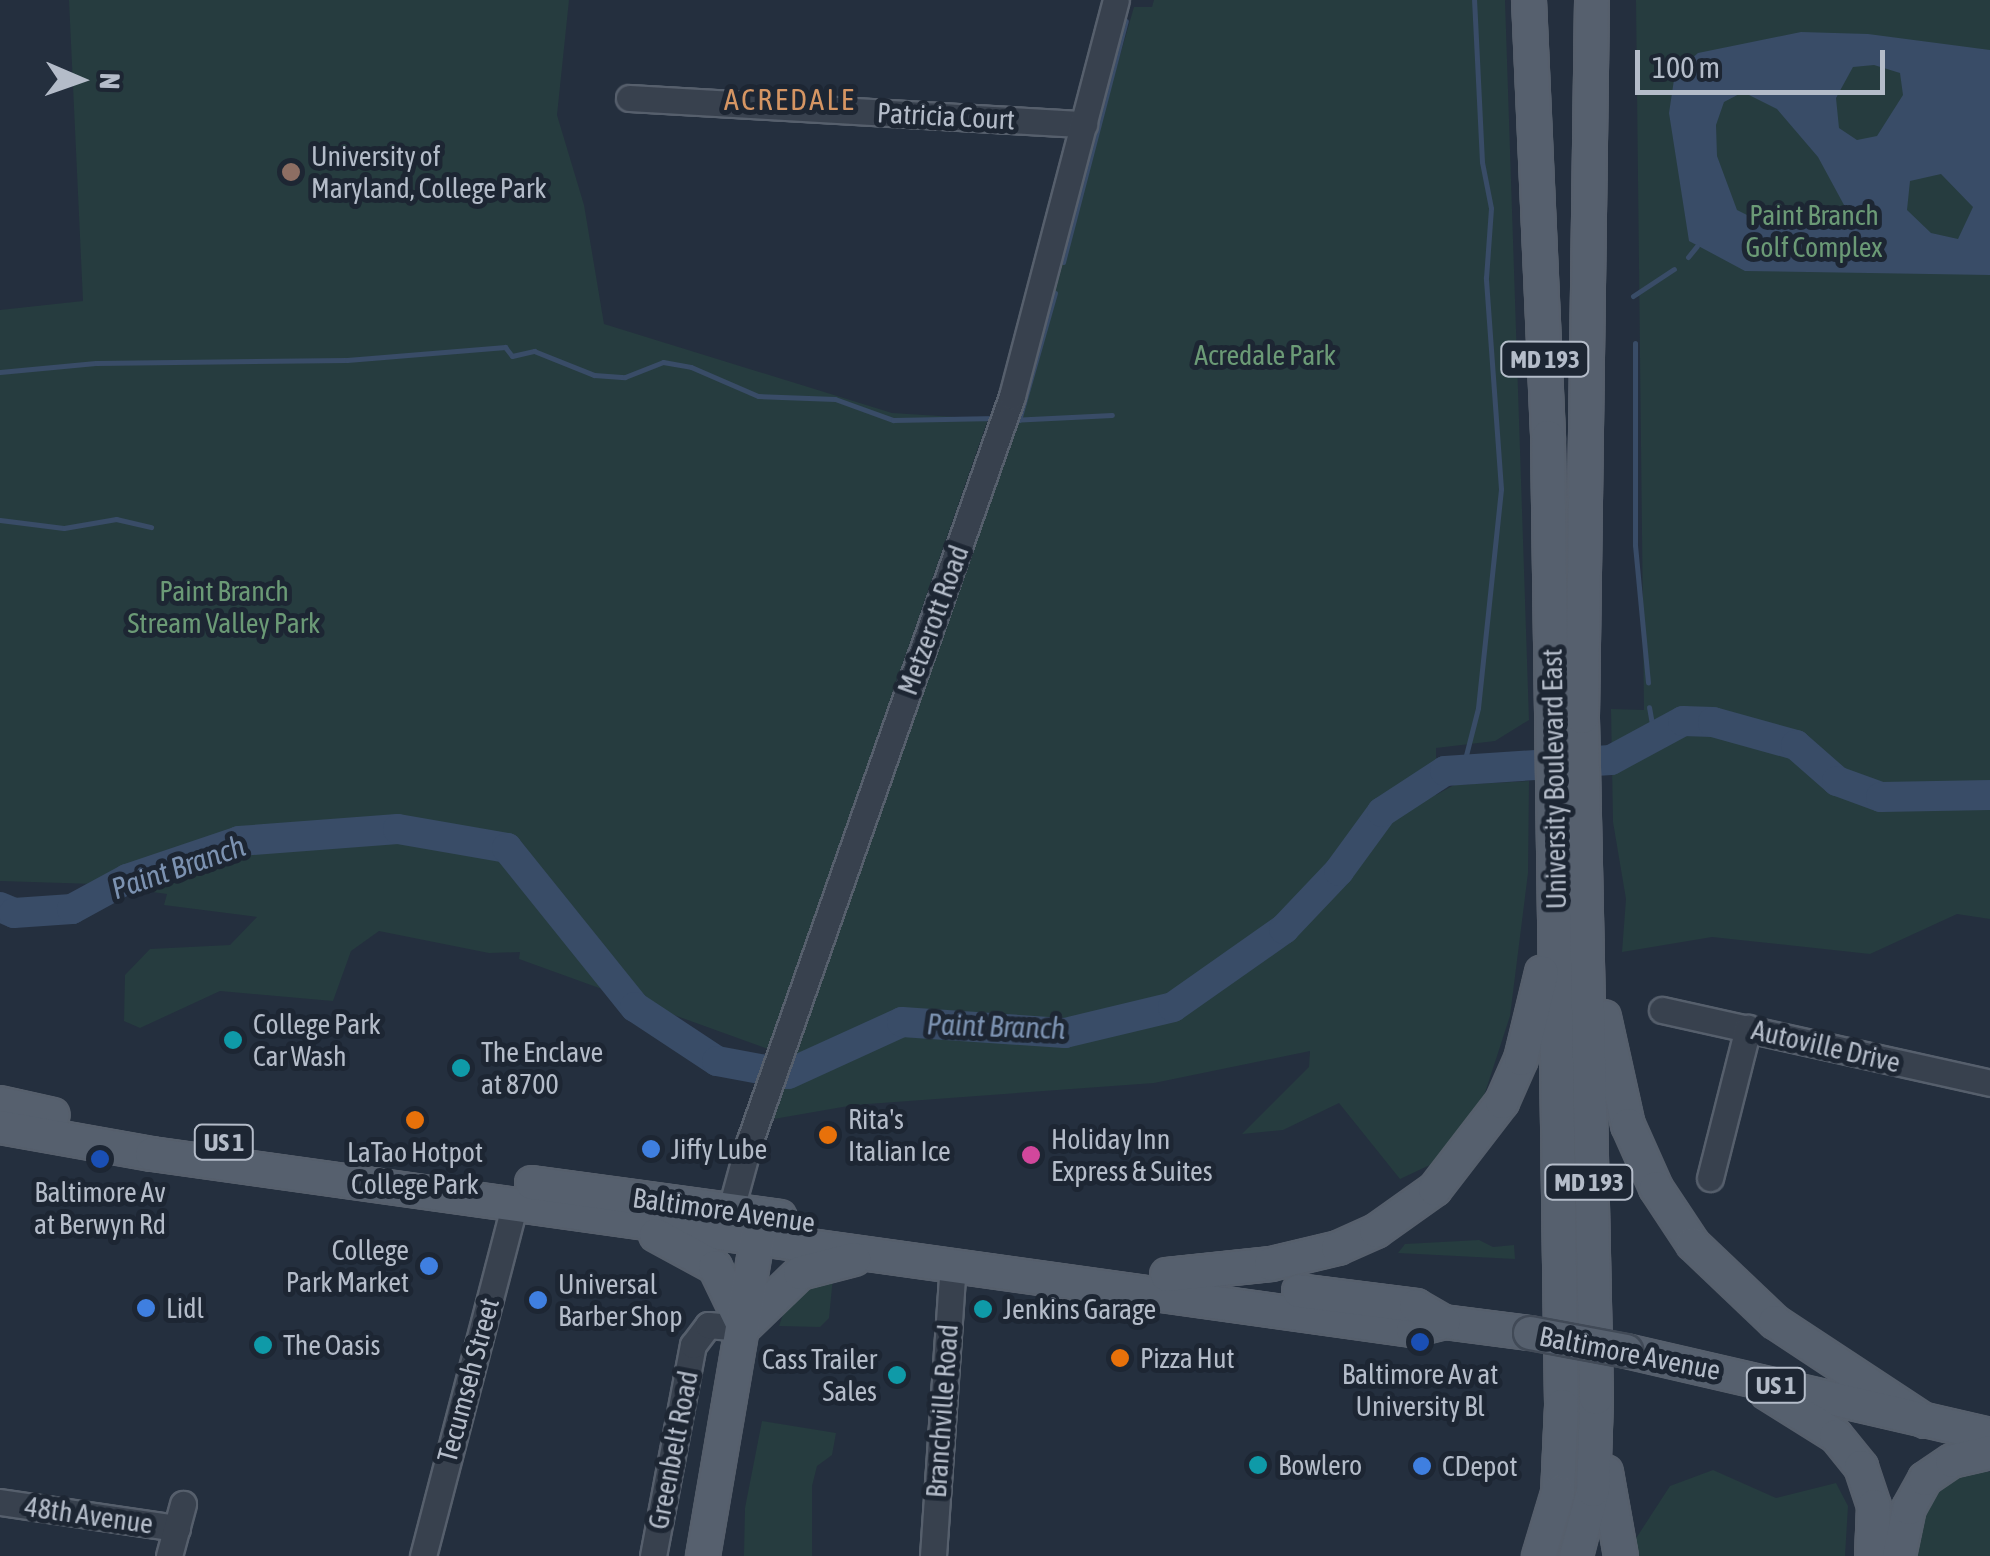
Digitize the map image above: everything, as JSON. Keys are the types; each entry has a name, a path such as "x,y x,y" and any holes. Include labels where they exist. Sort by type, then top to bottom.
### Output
{"main road":[{"name":"University Boulevard East","path":"1529,0 1568,718"},
{"name":"University Boulevard East","path":"1576,1556 1593,1471 1589,1173 1568,806 1568,718 1592,0"},
{"name":"University Boulevard East","path":"1539,1556 1558,1493 1562,1406 1555,899 1568,806"},
{"path":"1568,806 1609,1059 1634,1142 1670,1214 1716,1272 1774,1322 1925,1421"},
{"path":"1167,1275 1271,1264 1338,1248 1376,1231 1435,1189 1480,1136 1521,1059 1555,899"},
{"name":"Baltimore Avenue","path":"0,1104 154,1132 744,1223 1416,1306 1444,1322"},
{"name":"Baltimore Avenue","path":"0,1127 596,1215 744,1223 881,1255 1413,1330 1444,1322 1530,1333 1738,1375 1990,1435"},
{"path":"1589,1173 1608,1500 1621,1556"},
{"path":"596,1215 704,1257 734,1298 743,1328 800,1273 881,1255"},
{"name":"Greenbelt Road","path":"703,1556 743,1328 744,1223"},
{"path":"1738,1375 1820,1425 1850,1452 1874,1506 1872,1556"},
{"path":"1899,1556 1909,1508 1925,1479 1952,1461 1990,1452"},
{"path":"714,1491 724,1556"}],"street":[{"name":"Metzerott Road","path":"744,1223 768,1092 1005,417 1116,0"},
{"name":"Patricia Court","path":"629,98 1084,124"},
{"name":"Autoville Drive","path":"1662,1010 1990,1083"},
{"path":"1710,1178 1748,1028"},
{"name":"Tecumseh Street","path":"422,1556 515,1204"},
{"name":"Branchville Road","path":"933,1556 953,1266"},
{"name":"Greenbelt Road","path":"652,1556 693,1345 708,1325 743,1328"},
{"name":"48th Avenue","path":"0,1502 180,1516 170,1556"}],"green space":[{"name":"Paint Branch Stream Valley Park","path":"69,0 569,0 557,115 584,205 604,324 892,413 988,419 768,1049 519,959 520,952 489,953 379,931 351,951 333,1001 220,991 140,1028 124,1021 125,975 150,949 230,945 257,917 164,905 167,894 95,884 0,881 0,310 83,301"},
{"name":"Acredale Park","path":"1154,0 1505,0 1529,720 1495,741 1436,748 1436,795 1454,785 1529,781 1528,873 1510,1016 1483,1099 1432,1164 1400,1179 1339,1103 1283,1130 1242,1134 1309,1067 1310,1051 1154,1083 854,1105 768,1120 1035,349 1134,7 1152,7"},
{"name":"Paint Branch Golf Complex","path":"1636,0 1990,0 1990,919 1957,914 1870,954 1712,937 1622,952 1626,899 1613,822 1611,709 1644,710"},
{"path":"1479,1240 1493,1247 1514,1245 1515,1259 1398,1253 1405,1244"},
{"path":"833,1277 829,1318 820,1327 779,1326 786,1306 810,1285"},
{"path":"762,1421 836,1433 832,1455 817,1466 812,1486 812,1556 744,1556 745,1508"},
{"path":"1966,1469 1990,1472 1990,1556 1912,1556 1925,1501 1939,1481"},
{"path":"1713,1470 1776,1498 1836,1483 1848,1506 1845,1556 1639,1556 1633,1543 1670,1486"}],"water":[{"path":"1801,32 1868,34 1990,50 1990,275 1745,271 1689,241 1669,113 1675,73 1698,53","holes":["1874,65 1900,73 1903,95 1877,136 1857,140 1839,128 1836,98 1853,67","1743,92 1777,109 1818,157 1844,205 1837,223 1771,227 1737,210 1717,156 1716,125 1724,102","1941,174 1973,207 1958,239 1931,233 1907,210 1910,181"]}],"waterway":[{"path":"1463,767 1478,708 1501,489 1486,278 1491,208 1482,162 1474,0"},
{"path":"1063,262 1126,21"},
{"path":"1688,257 1697,246"},
{"path":"1633,296 1674,269"},
{"path":"1019,420 1055,293"},
{"path":"1635,343 1635,545 1648,682"},
{"path":"0,372 96,363 347,360 505,347 512,356 534,351 594,375 625,377 663,362 691,367 758,396 835,399 893,420 997,418"},
{"path":"1012,420 1112,415"},
{"path":"0,520 64,528 116,519 151,527"},
{"path":"1638,745 1652,724 1649,707"},
{"name":"Paint Branch","path":"0,907 14,913 72,909 127,879 239,841 398,829 507,848 635,1007 717,1061 788,1074 902,1022 1065,1033 1173,1007 1284,929 1339,871 1382,812 1445,771 1611,760 1683,721 1713,722 1796,745 1837,781 1881,797 1990,795"}],"place":[{"name":"University of Maryland, College Park","path":"291,172"},
{"name":"College Park Car Wash","path":"233,1040"},
{"name":"The Enclave at 8700","path":"461,1068"},
{"name":"LaTao Hotpot College Park","path":"415,1120"},
{"name":"Rita's Italian Ice","path":"828,1135"},
{"name":"Jiffy Lube","path":"651,1149"},
{"name":"Holiday Inn Express & Suites","path":"1031,1155"},
{"name":"Baltimore Av at Berwyn Rd","path":"100,1159"},
{"name":"College Park Market","path":"429,1266"},
{"name":"Universal Barber Shop","path":"538,1300"},
{"name":"Lidl","path":"146,1308"},
{"name":"Jenkins Garage","path":"983,1309"},
{"name":"Baltimore Av at University Bl","path":"1420,1342"},
{"name":"The Oasis","path":"263,1345"},
{"name":"Pizza Hut","path":"1120,1358"},
{"name":"Cass Trailer Sales","path":"897,1375"},
{"name":"Bowlero","path":"1258,1465"},
{"name":"CDepot","path":"1422,1466"}],"district":[{"name":"ACREDALE","path":"790,99"}]}
